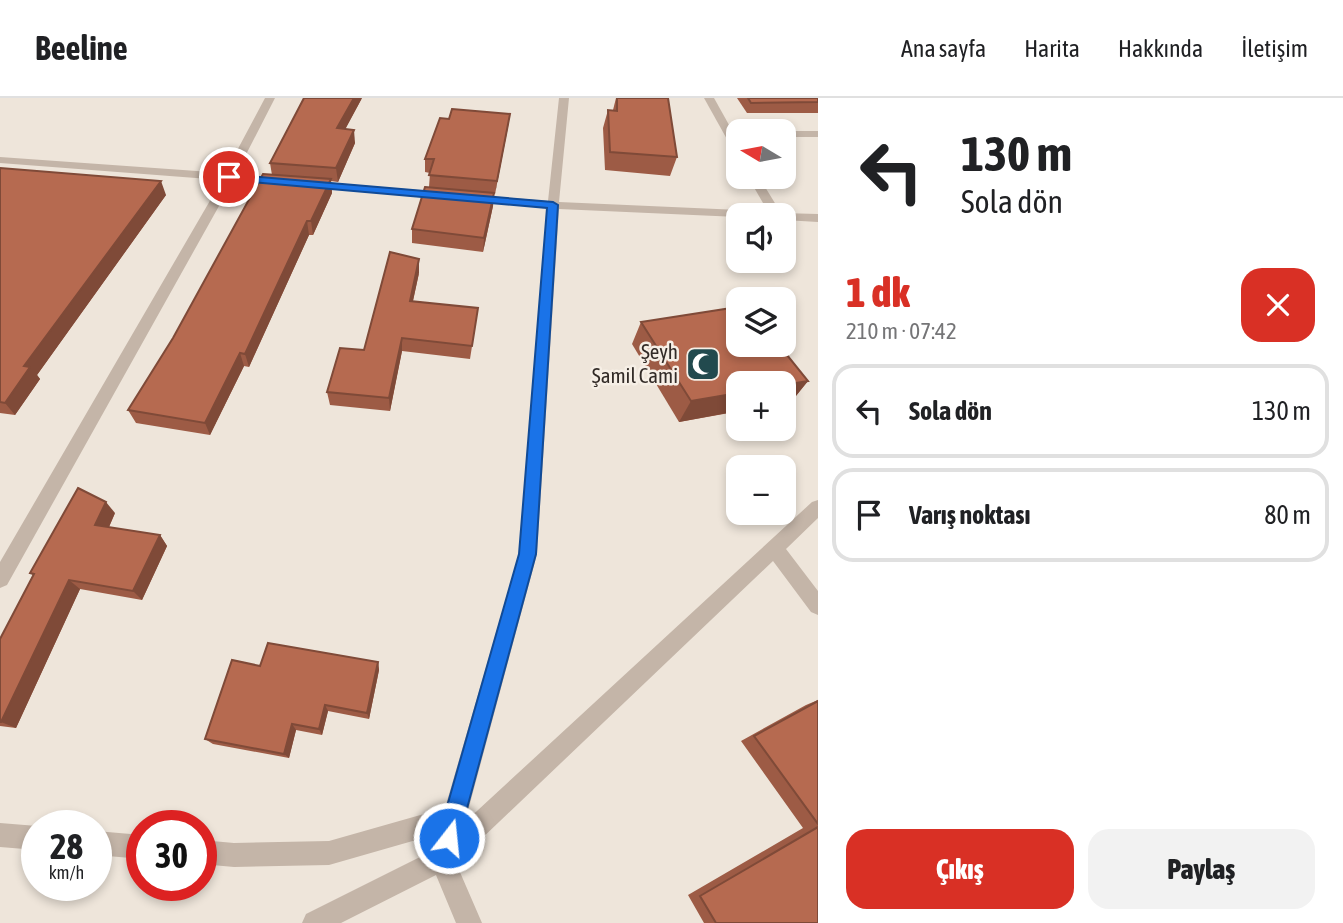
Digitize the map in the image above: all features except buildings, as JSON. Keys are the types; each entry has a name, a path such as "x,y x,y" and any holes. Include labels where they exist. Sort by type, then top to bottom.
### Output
{"street":[{"path":"0,579 229,177 270,98"},
{"path":"469,923 442,859 528,554 553,205 564,98"},
{"path":"709,98 726,122"},
{"path":"796,134 818,134"},
{"path":"0,160 553,205 726,213"},
{"path":"796,217 818,218"},
{"path":"315,923 442,859 818,507"},
{"path":"774,548 818,606"},
{"path":"217,853 329,853 455,817"},
{"path":"0,835 21,837"}],"place":[{"name":"Şeyh Şamil Cami","path":"703,364"}],"route":[{"path":"229,177 553,205 528,554 449,838"}]}
